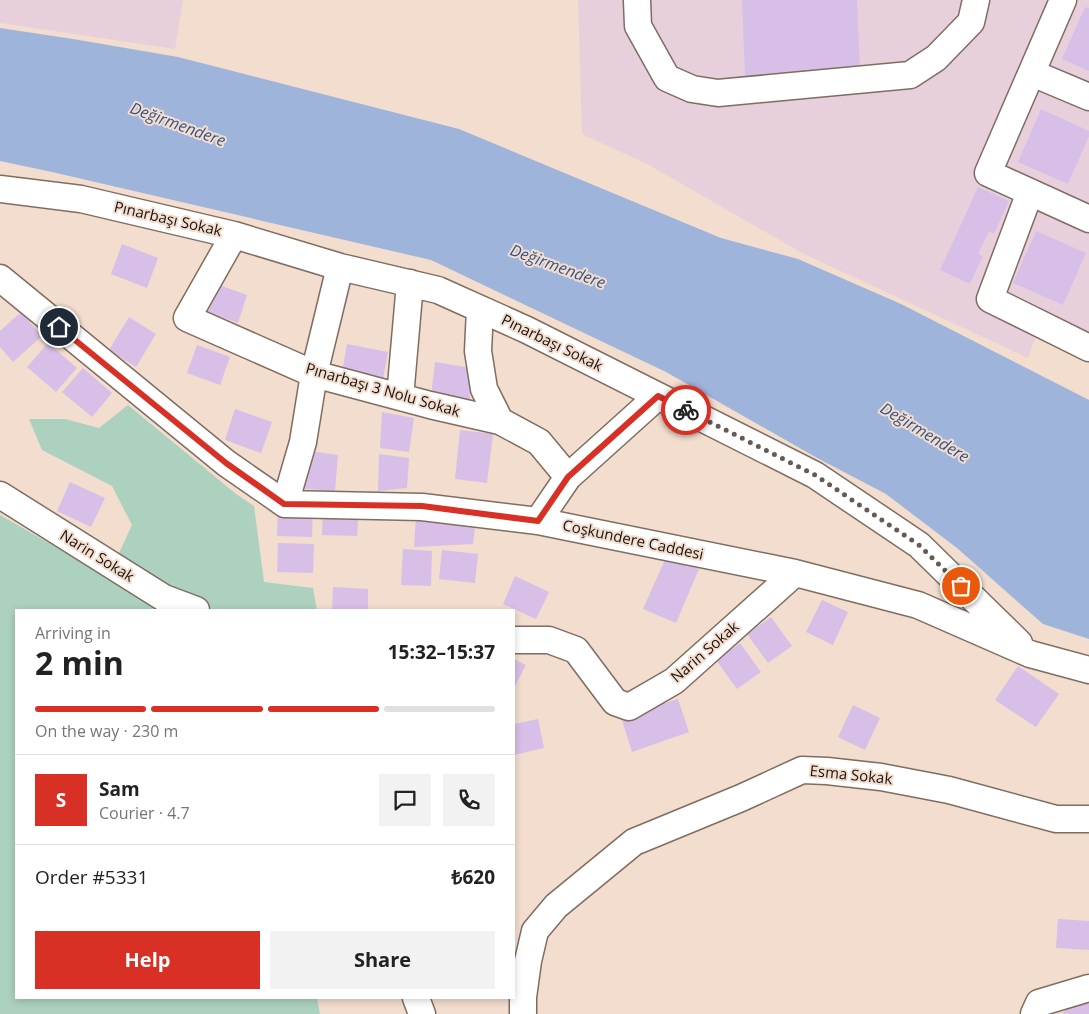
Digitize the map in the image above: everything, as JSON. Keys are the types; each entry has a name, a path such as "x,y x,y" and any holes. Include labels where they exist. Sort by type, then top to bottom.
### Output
{"street":[{"path":"637,0 638,26 667,78 692,90 718,93 910,75 936,58 971,22 976,0"},
{"path":"1063,0 988,173 1089,218"},
{"path":"1032,73 1089,96"},
{"name":"Pınarbaşı Sokak","path":"0,189 81,199 234,235 340,266 438,290 527,330 815,475 919,545 1030,654"},
{"path":"1030,192 990,299 1087,342"},
{"name":"Pınarbaşı 3 Nolu Sokak","path":"234,235 186,318 314,374 500,421 539,442 568,477"},
{"path":"0,278 226,463 284,504 303,442 314,374 340,266"},
{"path":"400,397 410,283"},
{"path":"480,309 478,352 484,389 500,421"},
{"path":"538,521 568,477 658,396"},
{"name":"Narin Sokak","path":"0,495 164,598 193,609"},
{"name":"Coşkundere Caddesi","path":"284,504 422,506 538,521 795,573 918,605 1030,654 1089,670"},
{"name":"Narin Sokak","path":"515,640 549,640 576,650 615,702 629,708 674,681 795,573"},
{"name":"Esma Sokak","path":"523,1014 528,961 535,931 556,906 634,842 741,798 802,770 881,777 949,790 1056,819 1089,819"},
{"path":"1034,1014 1039,1003 1089,988"},
{"path":"416,999 422,1014"}],"shaded area":[{"path":"0,0 183,0 175,49 0,23"},
{"path":"578,0 1089,0 1089,360 1036,336 1028,358 802,253 649,165 582,134"}],"green space":[{"path":"128,405 236,494 254,506 264,582 313,588 317,609 15,609 15,999 317,999 320,1014 0,1014 0,515 108,577 132,525 112,486 42,450 29,419 65,419 99,428"}],"water":[{"name":"Değirmendere","path":"0,28 178,57 459,129 721,238 798,259 901,304 1089,400 1089,639 1043,624 957,548 886,494 819,459 666,372 431,260 0,161"}],"building":[{"path":"742,0 857,0 860,72 745,76"},
{"path":"1085,7 1089,8 1089,71 1062,59"},
{"path":"1041,109 1089,131 1089,136 1068,184 1018,162"},
{"path":"978,187 1009,201 994,234 989,231 978,254 983,256 970,284 940,270"},
{"path":"1036,231 1086,253 1063,305 1013,283"},
{"path":"122,244 158,258 147,288 111,274"},
{"path":"214,283 247,295 238,323 204,311"},
{"path":"21,312 42,336 13,362 0,347 0,331"},
{"path":"129,317 156,334 136,367 109,350"},
{"path":"48,343 77,368 56,392 27,367"},
{"path":"347,344 388,352 382,385 341,378"},
{"path":"197,345 230,357 220,385 187,373"},
{"path":"435,362 471,368 469,413 430,405"},
{"path":"83,368 112,393 92,417 62,392"},
{"path":"235,409 272,422 261,453 225,440"},
{"path":"382,412 414,418 409,452 380,448"},
{"path":"460,430 493,434 487,483 455,479"},
{"path":"303,450 338,455 335,491 294,488"},
{"path":"379,454 409,458 407,488 378,491"},
{"path":"70,482 105,498 91,527 57,511"},
{"path":"323,505 359,506 357,536 322,535"},
{"path":"278,506 313,507 312,537 277,536"},
{"path":"416,516 476,519 473,544 414,547"},
{"path":"278,543 314,544 313,573 277,572"},
{"path":"403,549 432,551 431,586 401,585"},
{"path":"442,550 478,554 475,583 439,579"},
{"path":"667,555 699,569 676,623 643,609"},
{"path":"515,576 549,592 536,619 503,604"},
{"path":"333,587 368,589 368,609 332,609"},
{"path":"822,600 848,612 833,645 806,632"},
{"path":"771,617 792,646 768,663 747,634"},
{"path":"740,643 761,672 737,689 716,660"},
{"path":"515,660 526,665 515,686"},
{"path":"1018,666 1059,694 1036,727 995,700"},
{"path":"678,699 689,732 632,752 621,717"},
{"path":"853,705 880,718 865,750 838,737"},
{"path":"538,719 544,748 515,755 515,724"},
{"path":"1058,919 1089,921 1089,950 1056,948"},
{"path":"1073,1002 1089,1004 1089,1014 1062,1014"}],"way so far":[{"path":"686,410 815,475 919,545 961,586"}],"route":[{"path":"59,327 226,463 284,504 422,506 538,521 568,477 658,396 686,410"}]}
